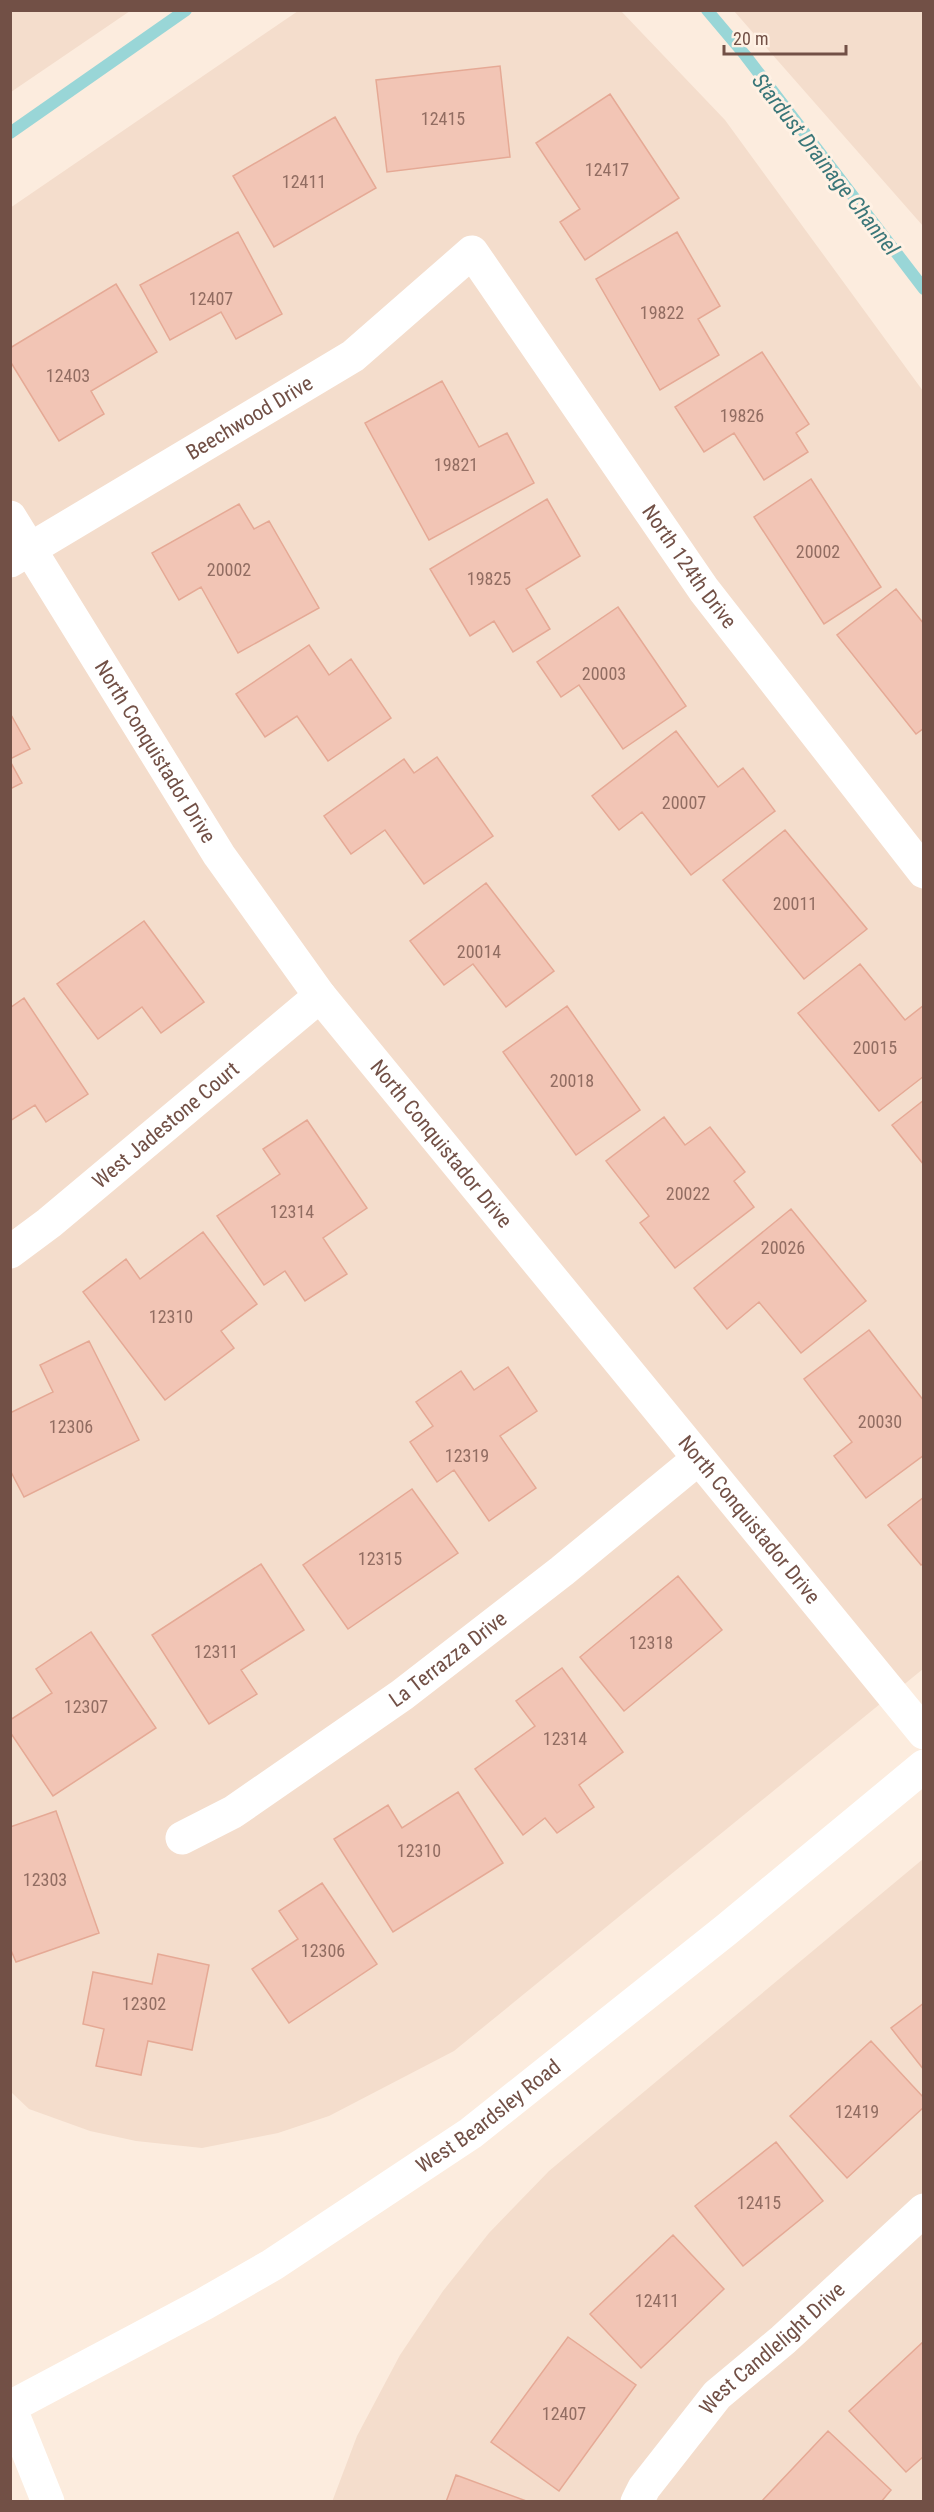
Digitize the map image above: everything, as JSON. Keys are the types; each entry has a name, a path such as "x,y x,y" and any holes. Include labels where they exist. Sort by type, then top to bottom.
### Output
{"street":[{"name":"Beechwood Drive","path":"20,554 353,356 472,252"},
{"name":"North 124th Drive","path":"472,252 704,590 924,872"},
{"name":"North Conquistador Drive","path":"10,517 20,554 219,855 320,996 924,1733"},
{"name":"West Jadestone Court","path":"10,1252 49,1223 320,996"},
{"name":"La Terrazza Drive","path":"182,1838 233,1812 402,1695 562,1571 698,1460"},
{"name":"West Beardsley Road","path":"10,2407 204,2304 272,2265 471,2133 726,1930 924,1766"},
{"name":"West Candlelight Drive","path":"637,2502 644,2488 717,2395 783,2340 924,2210"},
{"path":"10,2407 48,2502"}],"shaded area":[{"path":"11,10 130,10 130,11 11,92"},
{"path":"298,11 621,11 725,120 923,391 923,1669 454,2051 329,2116 278,2133 202,2148 136,2141 90,2131 29,2109 11,2092 10,208"},
{"path":"734,11 923,11 923,226"},
{"path":"923,1859 923,2501 332,2502 357,2436 400,2355 443,2291 489,2233 549,2171"}],"building":[{"path":"500,66 510,157 387,172 376,80"},
{"path":"610,94 679,198 585,260 560,222 580,209 536,143"},
{"path":"335,117 376,188 274,247 233,176"},
{"path":"238,232 282,314 236,339 221,312 170,340 140,285"},
{"path":"677,232 720,306 698,319 719,355 660,390 596,279"},
{"path":"116,284 157,352 91,391 104,414 59,441 10,361 10,348"},
{"path":"762,352 809,424 796,433 808,452 764,480 734,433 704,452 675,407"},
{"path":"442,381 479,447 507,433 534,483 429,540 365,423"},
{"path":"811,479 881,587 824,624 754,517"},
{"path":"547,499 580,556 526,589 550,629 513,652 494,621 470,636 430,569"},
{"path":"239,504 254,529 269,521 319,608 238,653 201,587 179,600 152,553"},
{"path":"896,589 924,624 924,728 916,734 837,635"},
{"path":"618,607 686,706 623,749 579,685 561,697 537,662"},
{"path":"309,645 329,675 351,659 391,718 328,761 297,716 265,737 236,694"},
{"path":"10,713 30,749 10,759"},
{"path":"676,731 718,787 743,768 775,811 691,875 642,812 619,830 592,796"},
{"path":"437,757 493,836 424,884 385,830 351,854 324,816 404,759 414,773"},
{"path":"10,761 22,783 10,789"},
{"path":"785,830 867,929 804,979 723,880"},
{"path":"486,883 554,971 506,1007 473,964 444,985 410,941"},
{"path":"144,921 204,1002 161,1033 142,1007 98,1039 57,984"},
{"path":"860,964 905,1020 924,1005 924,1076 879,1111 798,1013"},
{"path":"24,998 88,1094 46,1122 35,1105 10,1121 10,1008"},
{"path":"567,1006 640,1110 576,1155 503,1052"},
{"path":"924,1100 924,1165 892,1125"},
{"path":"664,1117 685,1145 710,1127 745,1172 734,1181 754,1207 675,1268 640,1223 649,1216 606,1161"},
{"path":"307,1120 367,1208 323,1238 347,1274 305,1301 285,1271 264,1285 217,1216 280,1174 263,1149"},
{"path":"791,1209 866,1301 801,1353 759,1302 727,1329 694,1288"},
{"path":"203,1232 257,1304 221,1331 234,1348 165,1400 83,1292 126,1259 140,1279"},
{"path":"869,1330 924,1401 924,1455 866,1498 834,1456 852,1442 804,1379"},
{"path":"89,1341 139,1440 24,1497 10,1470 10,1413 53,1392 40,1365"},
{"path":"508,1367 537,1411 500,1436 536,1488 489,1521 454,1470 437,1482 410,1442 433,1426 416,1402 461,1371 474,1390"},
{"path":"412,1489 458,1553 348,1629 303,1565"},
{"path":"924,1497 924,1563 921,1565 888,1525"},
{"path":"261,1564 304,1630 241,1670 257,1694 209,1724 152,1635"},
{"path":"678,1576 722,1630 624,1711 580,1657"},
{"path":"91,1632 156,1728 53,1796 10,1732 10,1720 52,1693 36,1669"},
{"path":"562,1668 623,1752 579,1785 594,1807 557,1833 545,1818 523,1835 475,1769 535,1726 516,1701"},
{"path":"458,1792 503,1863 393,1932 334,1839 388,1805 402,1828"},
{"path":"56,1811 99,1933 16,1962 10,1948 10,1827"},
{"path":"322,1883 377,1964 289,2023 252,1969 298,1939 279,1911"},
{"path":"158,1954 209,1965 192,2050 148,2041 141,2075 96,2066 104,2029 83,2024 93,1972 152,1984"},
{"path":"924,2003 924,2070 891,2028"},
{"path":"871,2041 924,2098 924,2107 847,2178 790,2116"},
{"path":"776,2142 823,2201 743,2266 695,2206"},
{"path":"673,2235 724,2289 641,2368 590,2314"},
{"path":"568,2337 636,2385 559,2491 491,2442"},
{"path":"924,2341 924,2456 906,2472 849,2411"},
{"path":"828,2431 891,2490 881,2502 761,2502"},
{"path":"456,2475 529,2502 446,2502"}],"waterway":[{"name":"Stardust Drainage Channel","path":"10,133 186,10"},
{"name":"Stardust Drainage Channel","path":"707,10 745,55 924,289"}]}
